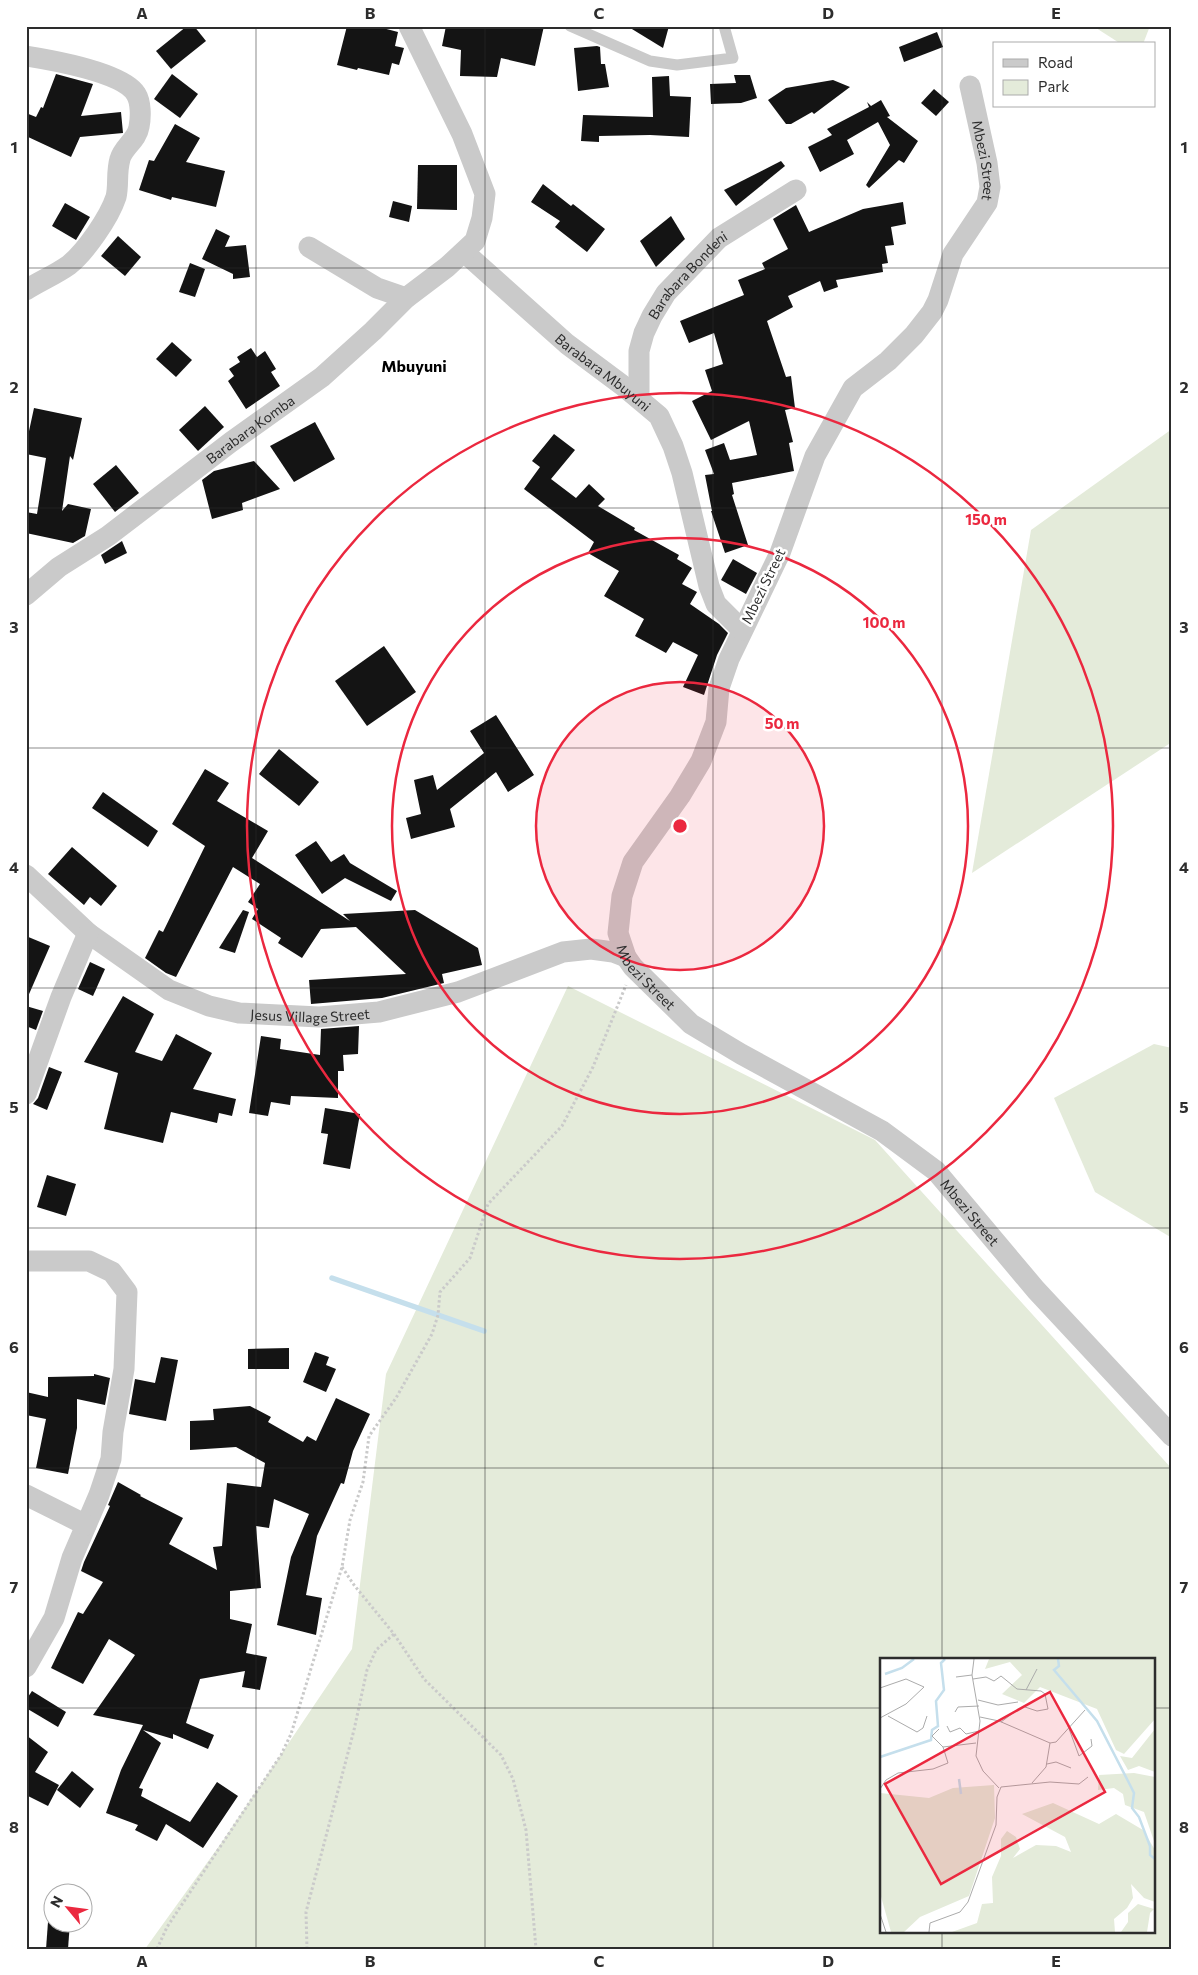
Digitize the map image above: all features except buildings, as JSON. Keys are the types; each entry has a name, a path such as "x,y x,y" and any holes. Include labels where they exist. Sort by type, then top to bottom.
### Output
{"street":[{"name":"Barabara Komba","path":"26,595 59,567 108,536 231,442 322,377 406,298 475,241 482,218 485,194 462,134 409,26"},
{"path":"26,56 62,62 126,84 136,93 140,105 139,128 134,139 120,157 116,177 116,196 106,219 71,263 26,290"},
{"name":"Mbezi Street","path":"970,86 988,163 990,187 987,203 953,254 932,312 914,335 888,361 853,388 815,456 780,553 758,602 742,630 719,688 716,722 701,761 680,796 633,862 622,896 618,933 630,962 691,1024 741,1054 882,1131 936,1171 1036,1290 1172,1436"},
{"name":"Barabara Bondeni","path":"639,398 639,351 652,316 666,293 719,238 796,190"},
{"path":"309,247 377,288 406,298"},
{"name":"Barabara Mbuyuni","path":"464,252 567,344 639,398 659,416 673,446 690,503 708,586 716,604 742,630"},
{"name":"Jesus Village Street","path":"26,875 88,933 169,990 209,1006 239,1013 319,1017 379,1012 458,992 562,952 591,949 613,952 630,962"},
{"path":"26,1094 61,997 88,933"},
{"path":"26,1260 90,1261 112,1272 127,1292 124,1369 113,1432 111,1459 99,1496 72,1558 54,1618 26,1667"},
{"path":"26,1495 86,1525"}],"lane":[{"path":"570,26 650,62 677,65 733,58 724,26"}],"path":[{"path":"157,1949 167,1927 284,1748 291,1734 342,1568 350,1520 363,1482 369,1436 396,1398 432,1334 438,1315 440,1292 470,1258 488,1204 562,1126 592,1067 630,962"},
{"path":"342,1568 394,1634 424,1679 501,1755 513,1779 526,1830 536,1949"},
{"path":"307,1949 306,1912 354,1730 367,1670 376,1650 394,1634"}],"green space":[{"path":"1093,26 1150,26 1144,42 1118,42"},
{"path":"1172,429 1172,742 972,873 1031,530"},
{"path":"568,986 875,1140 1172,1469 1172,1949 145,1949 222,1842 352,1649 386,1374"},
{"path":"1154,1044 1172,1048 1172,1238 1095,1192 1054,1098"}],"waterway":[{"path":"332,1278 484,1331"}],"district":[{"name":"Mbuyuni","path":"414,365"}]}
